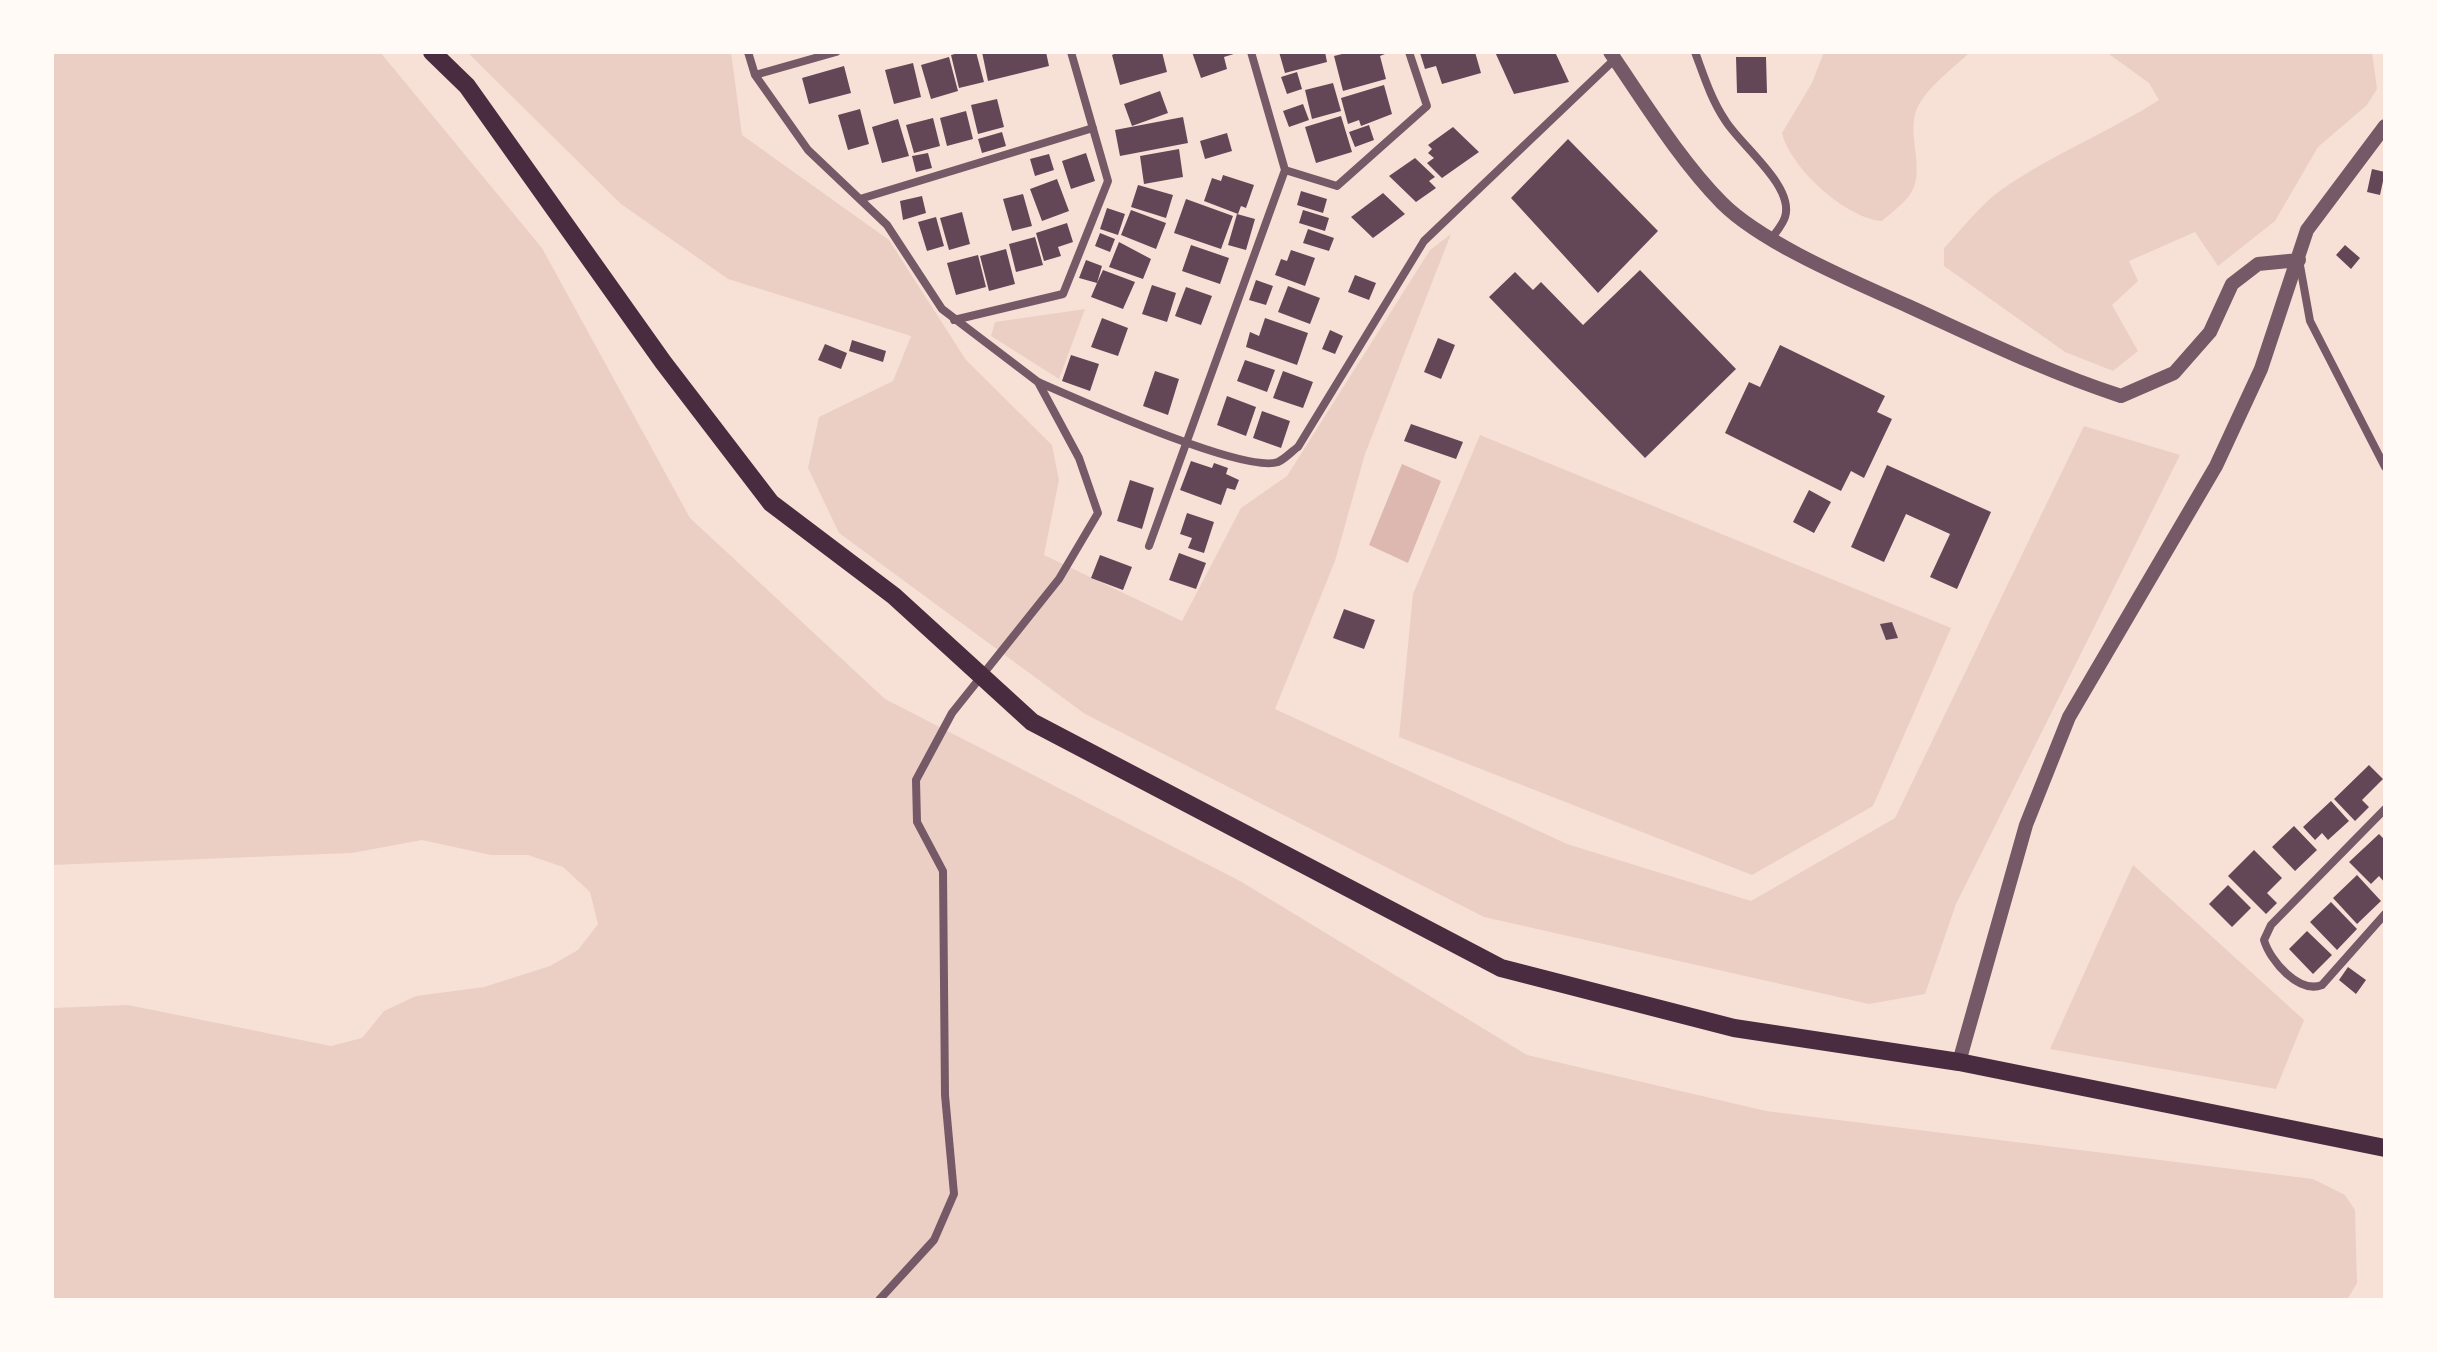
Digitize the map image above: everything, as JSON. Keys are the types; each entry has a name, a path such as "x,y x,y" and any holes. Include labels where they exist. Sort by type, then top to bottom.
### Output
{"main road":[{"path":"432,52 467,86 663,362 771,503 894,596 1032,722 1501,968 1734,1028 1959,1062 2385,1148"}],"street":[{"path":"748,52 755,75 808,150 887,225 942,309 954,320 1038,382 1111,414 1248,462 1278,462 1298,447 1424,241 1613,56 1679,152 1724,205 1772,238 1831,271 2069,379 2121,396 2174,373 2210,332 2232,284 2258,264 2299,260"},
{"path":"755,75 836,52"},
{"path":"954,320 1063,294 1108,181 1071,52"},
{"path":"1149,546 1185,439 1285,170 1251,52"},
{"path":"1285,170 1337,186 1427,106 1409,52"},
{"path":"1695,52 1710,93 1726,122 1763,162 1784,197 1786,215 1772,238"},
{"path":"1959,1062 2026,825 2069,717 2216,466 2261,369 2307,230 2385,126"},
{"path":"860,199 1093,128"},
{"path":"2299,260 2310,321 2385,467"},
{"path":"879,1300 934,1240 954,1194 945,1095 943,871 917,822 916,780 952,713 1059,579 1098,513 1079,458 1038,382"},
{"path":"2385,809 2271,925 2264,940 2268,953 2303,987 2314,988 2322,985 2385,914"}],"shaded area":[{"path":"52,52 380,52 542,248 690,518 885,699 1240,881 1527,1055 1766,1111 2313,1179 2345,1195 2355,1210 2357,1283 2347,1300 52,1300 52,1008 128,1005 331,1046 362,1038 384,1011 416,996 484,987 550,966 578,950 598,924 590,892 563,867 528,855 491,855 422,840 352,853 52,865"},
{"path":"467,52 731,52 742,135 889,240 966,360 1052,445 1059,480 1044,555 1182,621 1241,508 1287,476 1430,250 1451,234 1365,454 1335,561 1275,709 1567,844 1751,901 1895,818 2084,426 2180,455 1956,904 1925,994 1869,1004 1484,917 1085,714 839,533 808,468 819,417 893,381 911,336 728,279 621,204"},
{"path":"1824,52 1970,52 1920,103 1914,121 1917,166 1914,187 1882,221 1853,211 1822,189 1796,161 1782,133 1812,83"},
{"path":"2106,52 2372,52 2377,89 2367,105 2318,147 2275,221 2218,266 2195,232 2129,261 2138,281 2112,305 2138,351 2113,371 2065,352 1944,266 1944,248 1993,196 2039,166 2159,100 2149,83"},
{"path":"1085,309 1059,379 991,336 995,322"},
{"path":"1480,435 1951,628 1873,806 1752,875 1399,737 1413,594"},
{"path":"1402,464 1441,481 1408,563 1369,545"},
{"path":"2133,865 2304,1020 2276,1089 2050,1049"}],"building":[{"path":"976,52 984,82 959,88 951,55"},
{"path":"982,52 1046,52 1049,66 988,81"},
{"path":"1118,52 1162,52 1167,72 1120,85 1112,55"},
{"path":"1192,52 1237,53 1224,57 1227,69 1201,78"},
{"path":"1279,52 1325,52 1327,62 1285,73"},
{"path":"1350,52 1390,52 1380,56 1386,79 1343,91 1334,56"},
{"path":"1475,52 1481,73 1442,84 1436,66 1425,69 1420,53"},
{"path":"1495,52 1555,52 1569,82 1514,94"},
{"path":"949,57 958,91 931,99 921,65"},
{"path":"1736,57 1766,57 1767,93 1737,93"},
{"path":"913,63 921,97 894,104 885,70"},
{"path":"844,66 851,93 809,104 802,78"},
{"path":"1297,72 1302,89 1287,94 1281,77"},
{"path":"1333,83 1341,111 1312,119 1305,90"},
{"path":"1384,85 1392,114 1361,126 1359,120 1348,124 1341,98"},
{"path":"1160,91 1168,113 1132,126 1124,104"},
{"path":"997,99 1004,127 978,134 971,105"},
{"path":"1303,104 1309,120 1289,127 1283,111"},
{"path":"860,109 869,144 848,150 838,115"},
{"path":"966,111 973,139 947,146 940,118"},
{"path":"1341,116 1352,152 1316,163 1305,127"},
{"path":"1183,117 1188,143 1120,156 1115,130"},
{"path":"933,118 940,146 914,153 906,125"},
{"path":"898,119 909,156 882,163 872,127"},
{"path":"1369,125 1374,140 1355,147 1349,132"},
{"path":"1453,127 1479,152 1442,178 1427,163 1434,158 1428,153 1432,149 1428,145"},
{"path":"1002,132 1006,146 982,153 978,139"},
{"path":"1227,133 1232,151 1205,159 1200,141"},
{"path":"1568,139 1658,231 1598,293 1511,198"},
{"path":"1179,149 1183,177 1144,184 1140,156"},
{"path":"928,153 932,168 916,172 912,156"},
{"path":"1086,153 1095,181 1071,189 1062,161"},
{"path":"1049,154 1054,170 1035,176 1030,159"},
{"path":"1415,158 1435,177 1429,181 1436,188 1416,202 1389,176"},
{"path":"2372,169 2385,172 2380,195 2367,192"},
{"path":"1223,175 1254,185 1246,208 1241,206 1238,214 1204,201 1212,178 1221,181"},
{"path":"1057,179 1069,211 1042,221 1030,189"},
{"path":"1138,185 1173,195 1166,218 1131,207"},
{"path":"1301,191 1327,199 1323,213 1297,205"},
{"path":"1383,193 1405,214 1373,238 1351,217"},
{"path":"1023,194 1032,226 1012,231 1003,199"},
{"path":"922,196 926,213 903,220 900,201"},
{"path":"1186,199 1233,216 1221,249 1174,233"},
{"path":"1107,208 1125,214 1118,235 1100,229"},
{"path":"1131,210 1166,223 1156,249 1121,235"},
{"path":"1303,210 1329,218 1325,231 1299,223"},
{"path":"962,212 970,244 949,250 940,218"},
{"path":"1237,214 1255,219 1246,250 1228,245"},
{"path":"936,217 944,246 927,251 918,222"},
{"path":"1067,223 1073,242 1058,247 1061,256 1044,261 1036,233"},
{"path":"1308,229 1334,238 1329,251 1303,243"},
{"path":"1100,233 1115,239 1110,252 1095,246"},
{"path":"1035,237 1043,265 1016,272 1009,244"},
{"path":"1119,242 1151,259 1143,279 1109,267"},
{"path":"1191,245 1229,258 1220,284 1182,271"},
{"path":"2345,245 2360,258 2351,269 2336,255"},
{"path":"1006,249 1015,284 989,291 980,256"},
{"path":"1291,250 1315,258 1305,286 1275,275 1281,259 1287,261"},
{"path":"978,255 986,287 956,295 947,263"},
{"path":"1086,260 1102,266 1097,283 1079,278"},
{"path":"1103,270 1135,282 1123,309 1091,297"},
{"path":"1640,270 1736,369 1645,458 1489,297 1515,272 1533,290 1541,282 1583,325"},
{"path":"1355,275 1376,283 1369,300 1348,292"},
{"path":"1256,280 1273,286 1266,305 1249,300"},
{"path":"1152,285 1176,293 1167,322 1142,314"},
{"path":"1288,286 1320,298 1310,324 1278,312"},
{"path":"1186,287 1212,296 1201,325 1175,316"},
{"path":"1102,318 1128,328 1118,356 1091,347"},
{"path":"1265,318 1308,333 1297,365 1246,347 1250,332 1259,336"},
{"path":"1330,330 1343,336 1335,354 1322,349"},
{"path":"1438,338 1455,345 1441,379 1424,372"},
{"path":"852,340 886,351 883,362 849,351"},
{"path":"825,344 847,353 841,369 818,360"},
{"path":"1780,345 1885,396 1877,412 1892,419 1864,478 1851,471 1841,491 1725,433 1749,382 1760,387"},
{"path":"1071,355 1099,364 1090,391 1062,381"},
{"path":"1245,360 1275,370 1267,392 1237,381"},
{"path":"1155,371 1179,379 1168,415 1143,406"},
{"path":"1283,371 1313,382 1303,408 1273,398"},
{"path":"1227,396 1256,407 1246,436 1217,425"},
{"path":"1262,411 1290,421 1281,448 1253,438"},
{"path":"1411,424 1463,442 1456,459 1404,441"},
{"path":"1191,461 1212,468 1214,463 1228,468 1226,474 1239,480 1235,490 1227,488 1221,505 1180,490"},
{"path":"1887,465 1991,512 1957,589 1930,577 1950,534 1906,514 1884,562 1851,547"},
{"path":"1130,480 1154,488 1142,529 1117,521"},
{"path":"1809,490 1831,502 1814,533 1793,522"},
{"path":"1187,513 1214,522 1204,553 1188,548 1192,538 1180,534"},
{"path":"1179,553 1206,563 1196,589 1169,580"},
{"path":"1100,555 1132,567 1123,590 1091,578"},
{"path":"1344,609 1375,620 1364,649 1333,638"},
{"path":"1892,622 1898,638 1886,640 1880,624"},
{"path":"2369,765 2383,779 2362,800 2369,807 2355,821 2334,799"},
{"path":"2331,801 2349,821 2328,840 2322,833 2315,840 2303,827"},
{"path":"2294,826 2317,850 2295,871 2272,847"},
{"path":"2379,834 2385,840 2385,883 2379,876 2371,884 2349,862"},
{"path":"2254,850 2282,878 2267,893 2277,903 2266,914 2228,876"},
{"path":"2357,875 2381,901 2357,924 2333,898"},
{"path":"2228,885 2251,908 2232,927 2209,904"},
{"path":"2331,902 2357,929 2337,950 2310,922"},
{"path":"2307,931 2332,955 2313,974 2289,949"},
{"path":"2348,967 2366,980 2356,994 2339,980"}]}
